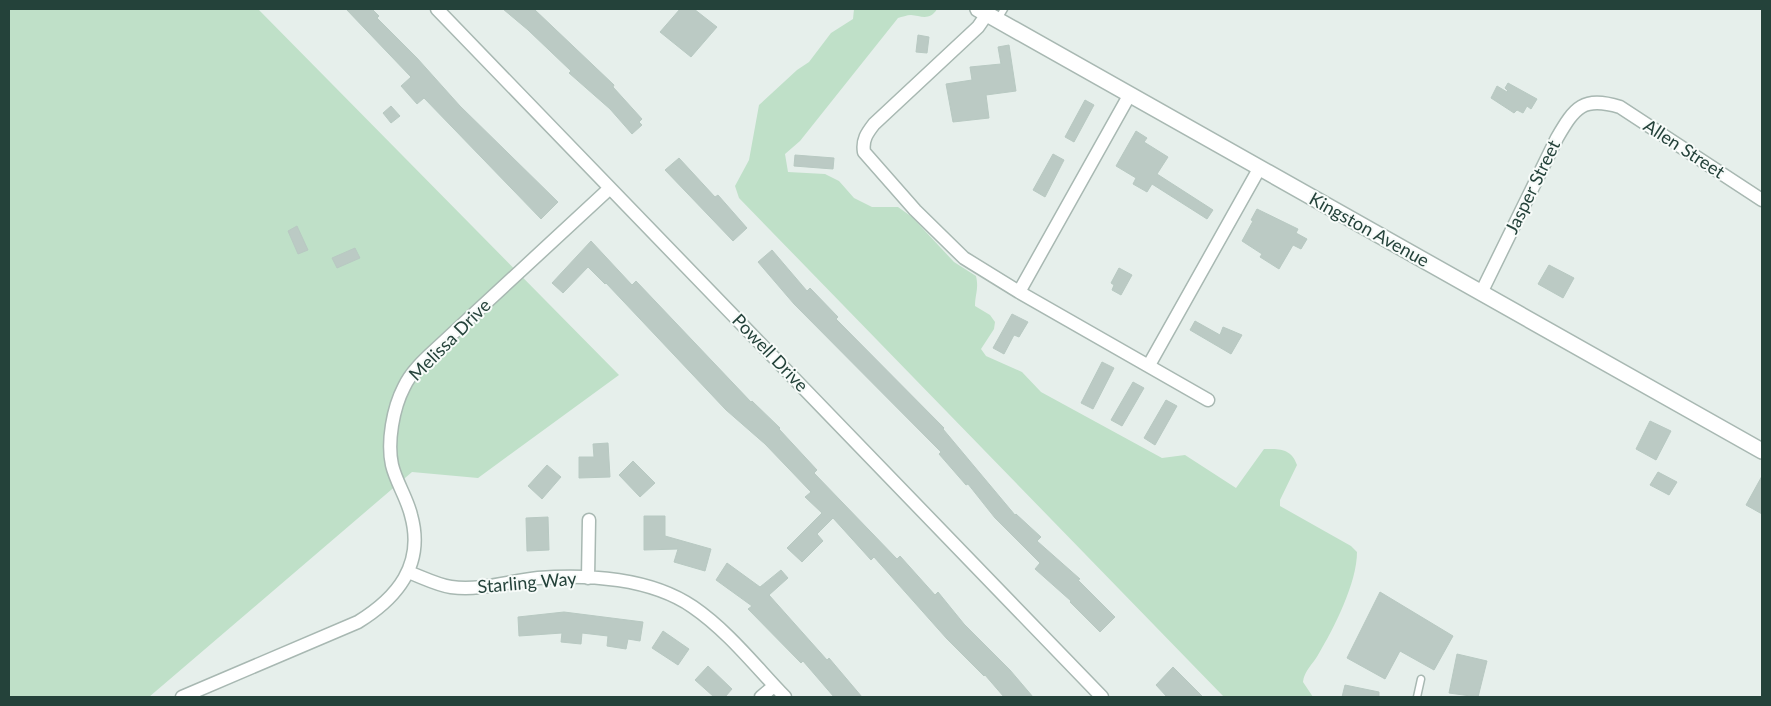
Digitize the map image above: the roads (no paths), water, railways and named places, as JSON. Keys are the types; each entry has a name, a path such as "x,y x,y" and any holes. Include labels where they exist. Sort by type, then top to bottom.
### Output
{"street":[{"name":"Powell Drive","path":"437,9 1102,697"},
{"name":"Kingston Avenue","path":"991,13 1259,169 1762,451"},
{"path":"991,13 874,124 866,134 863,144 864,152 939,234 964,258 1018,292 1208,400"},
{"path":"1018,292 1130,94"},
{"name":"Allen Street","path":"1604,102 1620,107 1762,200"},
{"name":"Jasper Street","path":"1481,293 1568,119 1584,104 1604,102"},
{"path":"1149,365 1259,169"},
{"name":"Melissa Drive","path":"182,697 358,622 387,602 398,590 408,572 415,540 412,517 392,465 391,438 403,387 417,368 436,349 610,188"},
{"path":"588,578 589,520"},
{"name":"Starling Way","path":"408,572 450,587 463,588 538,578 588,578 641,586 670,593 686,602 721,630 785,697"},
{"path":"761,697 774,686"}],"lane":[{"path":"1417,697 1421,679"}]}
